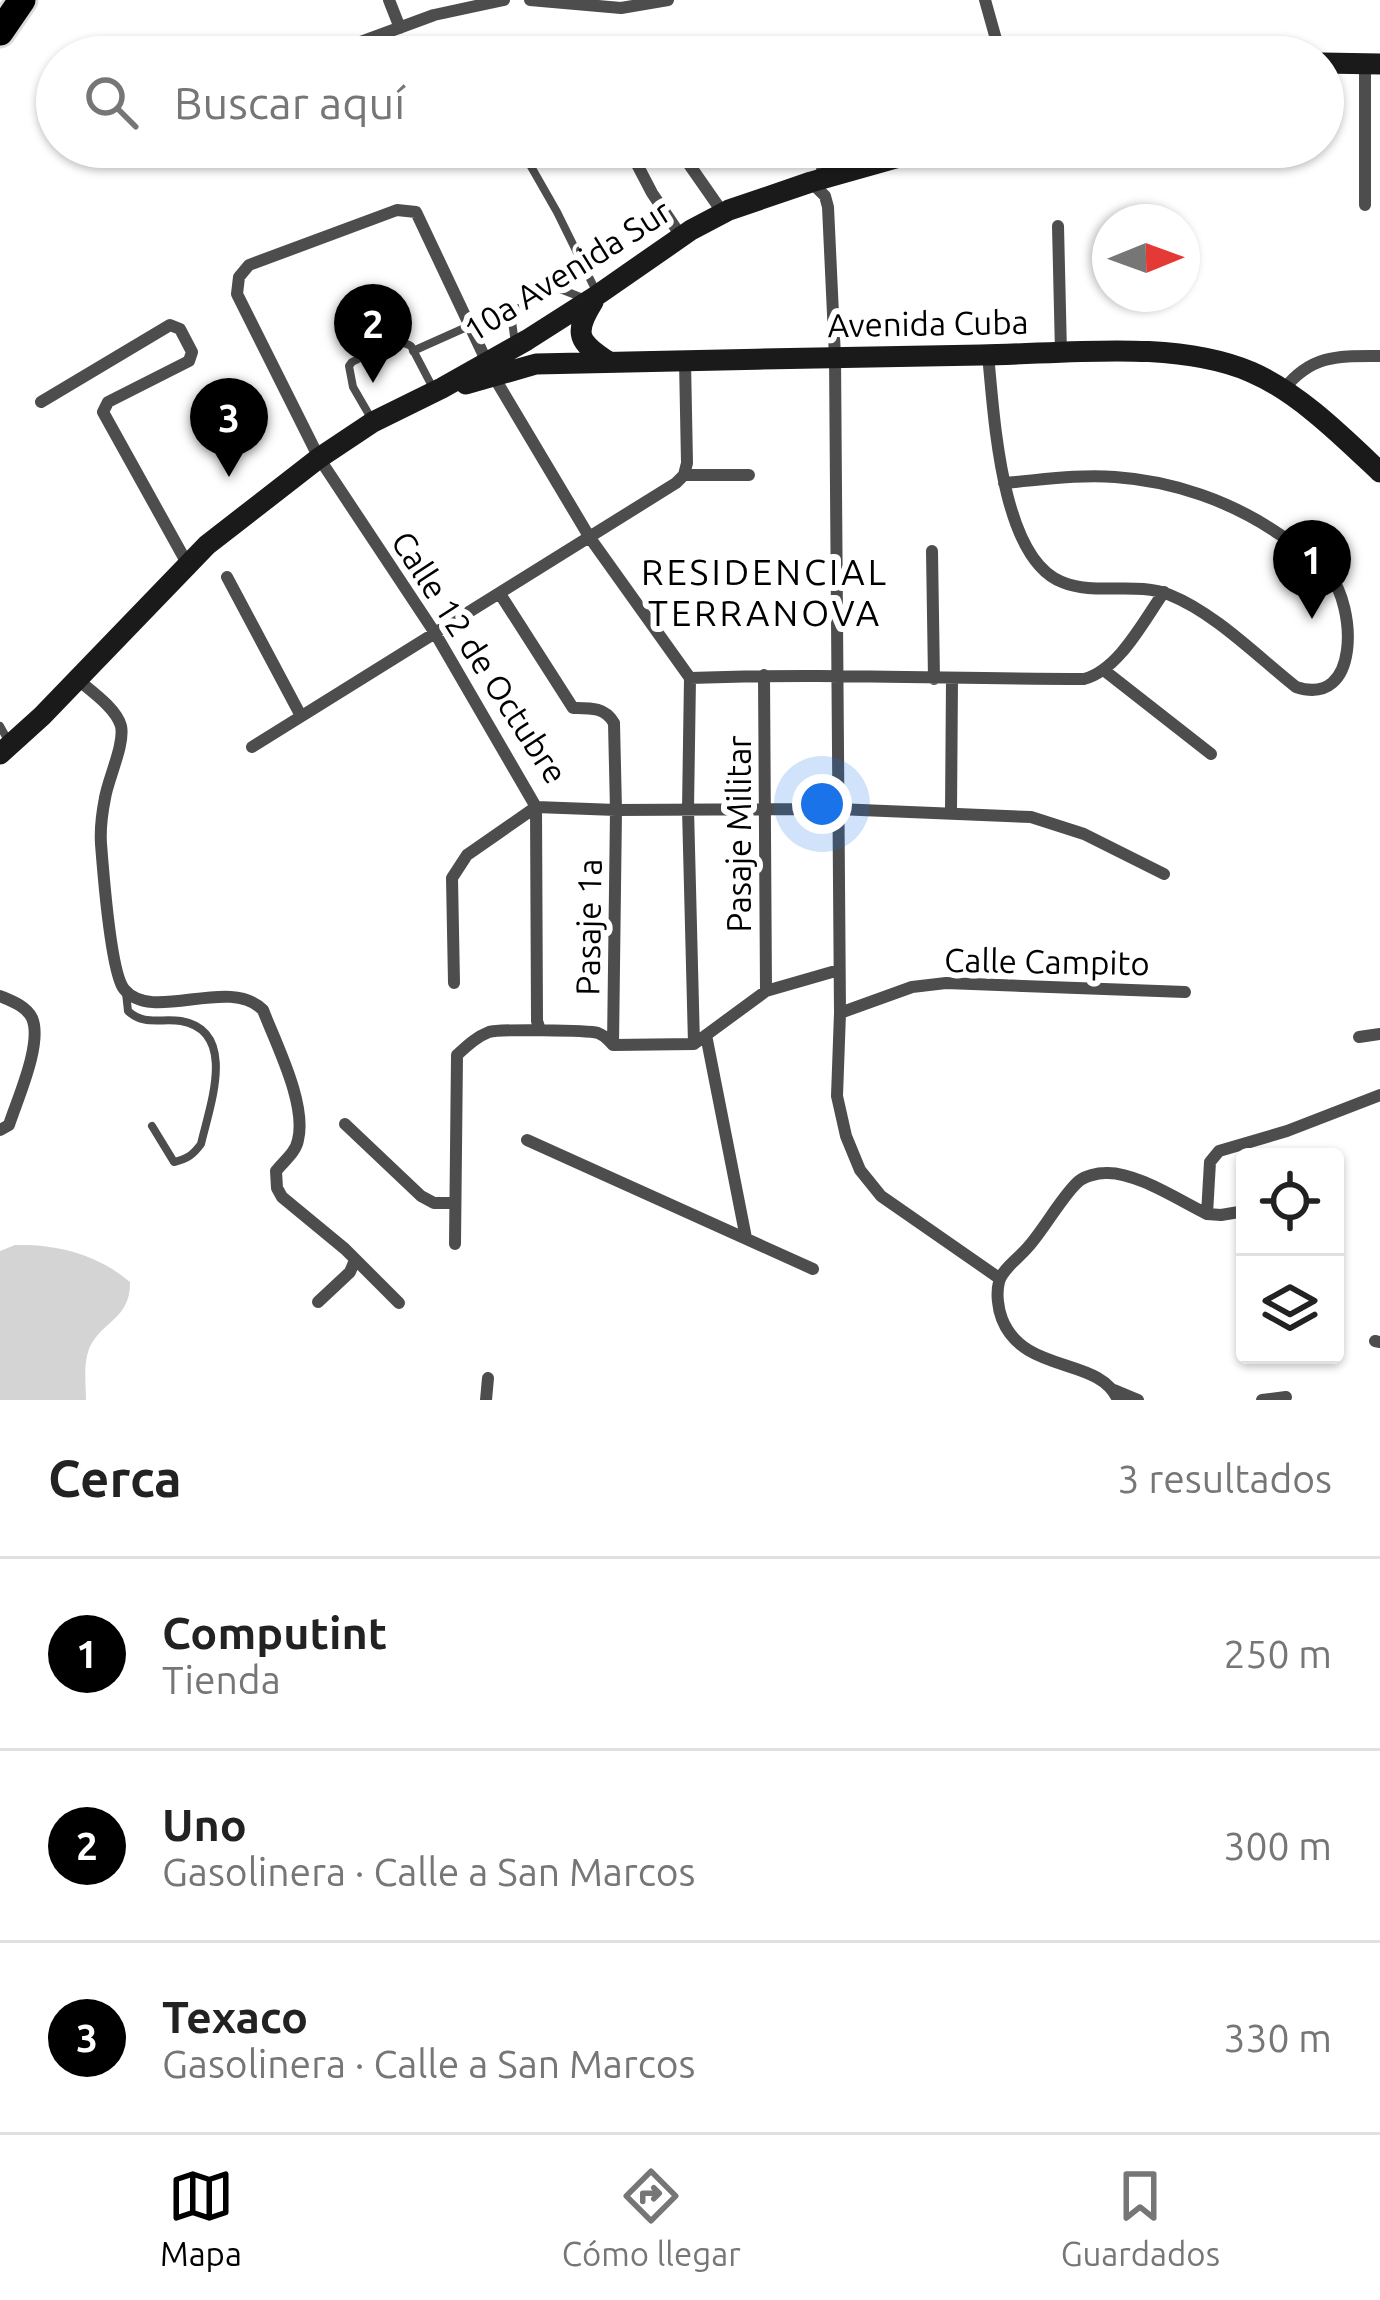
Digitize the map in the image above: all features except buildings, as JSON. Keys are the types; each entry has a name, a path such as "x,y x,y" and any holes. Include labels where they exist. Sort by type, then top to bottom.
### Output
{"highway":[{"path":"0,32 22,0"}],"main road":[{"name":"10a Avenida Sur","path":"491,370 515,347 681,236 723,213 859,168"},
{"path":"594,297 581,322 581,338 609,362"},
{"name":"Avenida Cuba","path":"4,742 77,679 207,545 319,458 373,422 491,370 536,364 835,357 1185,355 1250,371 1284,389 1380,472"}],"street":[{"path":"389,0 400,28"},
{"path":"378,36 434,15 504,0"},
{"path":"530,0 621,8 668,0"},
{"path":"985,0 995,36"},
{"path":"1365,205 1373,64"},
{"path":"639,168 681,236"},
{"path":"692,168 723,213"},
{"path":"819,168 816,180 828,207 835,357 837,1096 860,1169 881,1196 999,1278"},
{"name":"Calle 12 de Octubre","path":"470,326 416,212 397,210 250,265 239,277 237,294 319,458 435,633 536,807 837,809 1031,817 1084,834 1164,874"},
{"path":"1058,226 1061,353"},
{"path":"41,402 170,325 180,329 192,352 189,361 108,402 103,412 188,565"},
{"path":"470,326 590,538 690,678 694,1044"},
{"path":"988,355 1004,483 1028,551 1049,575 1074,586 1164,592 1204,614 1296,687 1325,688 1342,674 1347,621 1340,589 1311,555 1265,524 1162,483 1112,476 1004,483"},
{"path":"1284,389 1294,376 1332,356 1380,356"},
{"path":"252,747 676,483 687,463 685,361"},
{"path":"684,475 749,475"},
{"path":"932,551 934,679"},
{"path":"227,577 301,716"},
{"path":"690,678 1084,679 1105,670 1164,592"},
{"name":"Pasaje 1a","path":"500,594 573,708 600,710 614,723 613,1045"},
{"path":"1105,670 1210,754"},
{"name":"Pasaje Militar","path":"764,675 766,992"},
{"path":"77,679 121,726 105,795 101,844 113,956 125,992 154,1001 239,996 256,1002 298,1108 298,1140 276,1171 277,1188 298,1213 399,1303"},
{"path":"951,812 952,679"},
{"path":"454,983 452,878 466,855 536,807"},
{"path":"536,807 540,1030"},
{"path":"454,1244 457,1055 476,1038 495,1030 540,1030 595,1033 613,1045 694,1044 766,992 839,970"},
{"name":"Calle Campito","path":"840,1012 912,987 946,983 1185,992"},
{"path":"0,995 21,1006 35,1030 9,1125 0,1130"},
{"path":"1359,1037 1380,1034"},
{"path":"706,1035 746,1238"},
{"path":"1207,1214 1210,1162 1219,1151 1380,1095"},
{"path":"345,1124 422,1196 434,1203 455,1203"},
{"path":"527,1140 813,1269"},
{"path":"1138,1400 1116,1395 1099,1378 1028,1352 1013,1340 1001,1317 999,1278 1079,1181 1093,1175 1108,1172 1132,1177 1207,1214 1236,1212"},
{"path":"318,1302 350,1272 355,1260"},
{"path":"486,1400 488,1378"},
{"path":"1262,1400 1286,1397"}],"lane":[{"path":"532,168 594,297"},
{"path":"545,293 555,287 594,297"},
{"path":"515,347 511,313 519,308"},
{"path":"413,351 470,326"},
{"path":"373,422 353,387 352,362 396,341 406,342 438,390"},
{"path":"125,992 128,1011 142,1021 194,1025 213,1045 217,1061 201,1144 195,1153 174,1162 152,1126"}],"shaded area":[{"path":"15,1245 76,1253 130,1282 126,1304 89,1349 86,1400 0,1400 0,1251"}],"place":[{"name":"Uno","path":"373,383"},
{"name":"Texaco","path":"229,477"},
{"name":"Computint","path":"1312,619"}],"district":[{"name":"RESIDENCIAL TERRANOVA","path":"765,592"}]}
